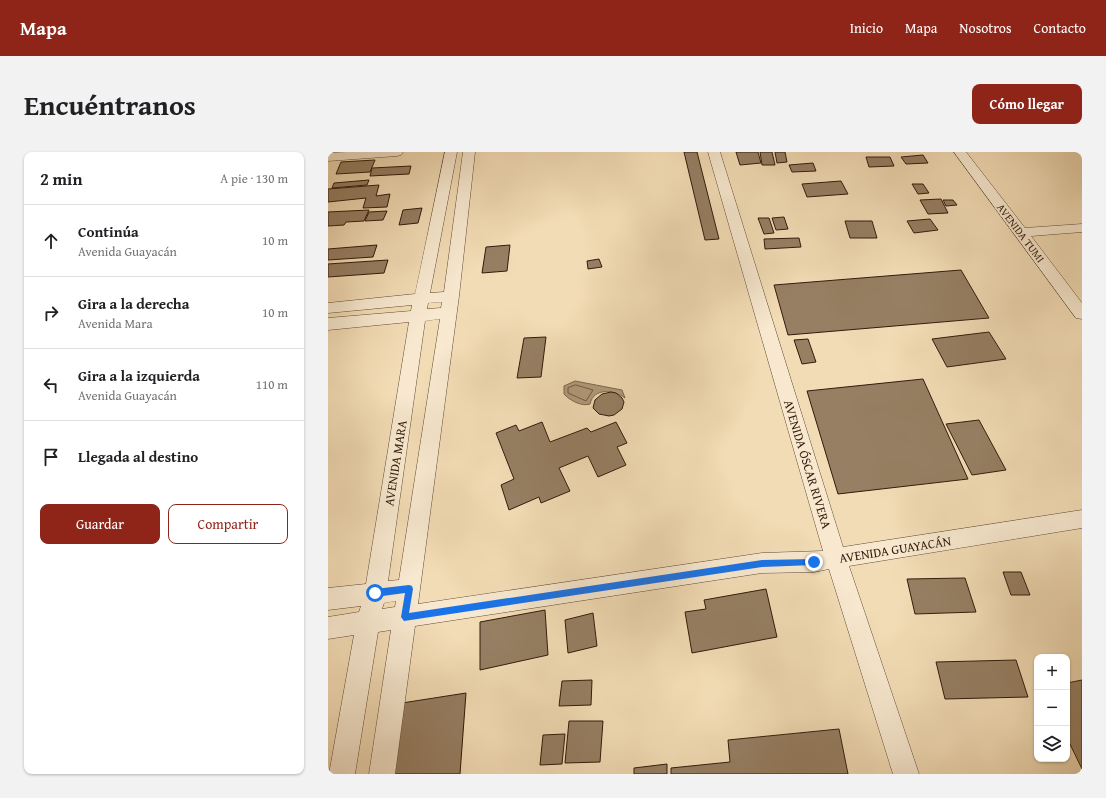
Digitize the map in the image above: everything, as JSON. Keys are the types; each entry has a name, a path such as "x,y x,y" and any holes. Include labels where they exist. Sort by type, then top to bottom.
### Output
{"street":[{"path":"328,157 397,152"},
{"name":"AVENIDA MARA","path":"342,774 368,622 375,593 419,307 451,152"},
{"path":"382,774 449,304 469,152"},
{"name":"AVENIDA ÓSCAR RIVERA","path":"714,152 836,558 906,774"},
{"name":"AVENIDA TUMI","path":"960,152 1082,314"},
{"path":"1021,233 1082,228"},
{"path":"328,324 419,307 449,304"},
{"path":"328,308 419,307"},
{"name":"AVENIDA GUAYACÁN","path":"328,628 762,563 814,562 1082,519"},
{"path":"328,599 409,589"}],"water":[{"path":"575,381 622,390 625,398 615,393 605,392 596,395 590,404 580,404 572,401 564,394 564,386"}],"building":[{"path":"684,152 697,152 719,239 705,240"},
{"path":"736,152 758,152 761,163 740,165"},
{"path":"760,152 772,152 775,165 762,165"},
{"path":"775,152 785,152 787,162 777,163"},
{"path":"923,155 928,163 906,164 901,157"},
{"path":"866,157 890,157 894,166 869,167"},
{"path":"375,160 370,172 336,174 341,162"},
{"path":"813,163 816,171 792,172 789,165"},
{"path":"411,166 409,174 370,176 372,168"},
{"path":"369,180 367,185 332,188 334,183"},
{"path":"841,181 848,194 807,197 802,184"},
{"path":"912,184 923,184 929,193 918,194"},
{"path":"379,185 376,196 390,194 387,207 363,208 366,198 328,202 328,189"},
{"path":"941,199 948,213 928,214 920,200"},
{"path":"943,200 953,200 957,205 946,206"},
{"path":"422,208 418,223 399,225 403,210"},
{"path":"369,210 364,221 346,222 344,225 328,226 328,212"},
{"path":"387,211 383,220 365,221 369,212"},
{"path":"784,217 788,229 776,230 772,218"},
{"path":"758,218 769,218 774,233 764,234"},
{"path":"930,219 938,230 914,233 907,221"},
{"path":"845,221 872,221 877,238 850,238"},
{"path":"799,238 801,247 765,249 764,239"},
{"path":"377,245 373,257 328,260 328,249"},
{"path":"510,245 507,271 482,273 486,247"},
{"path":"599,259 602,267 588,269 587,261"},
{"path":"388,260 384,273 328,277 328,264"},
{"path":"961,270 989,318 788,335 774,285"},
{"path":"989,332 1006,359 947,367 932,339"},
{"path":"546,337 541,377 517,378 524,338"},
{"path":"808,339 816,362 802,364 794,340"},
{"path":"923,379 968,479 838,494 807,391"},
{"path":"611,392 616,393 622,398 624,402 622,409 614,415 609,416 599,414 593,408 595,400 602,394"},
{"path":"979,420 1006,470 972,475 946,424"},
{"path":"542,422 550,442 587,428 591,432 616,422 627,443 617,447 626,465 598,477 588,456 559,468 570,491 541,503 539,497 509,510 501,485 514,479 496,433 516,425 519,431"},
{"path":"1003,572 1021,572 1030,595 1011,595"},
{"path":"965,578 976,612 915,614 907,579"},
{"path":"766,589 777,637 692,653 685,612 706,609 704,600"},
{"path":"545,610 548,655 480,670 480,622"},
{"path":"593,613 597,646 568,653 565,620"},
{"path":"1016,660 1028,697 945,699 936,662"},
{"path":"592,680 591,705 559,706 562,681"},
{"path":"1082,680 1082,769 1070,744 1070,682"},
{"path":"466,693 460,774 393,774 402,703"},
{"path":"569,721 603,721 600,762 565,763"},
{"path":"839,729 848,774 671,774 671,768 730,762 728,740"},
{"path":"565,734 562,764 540,765 543,735"},
{"path":"667,764 667,774 634,774 634,768"}],"route":[{"path":"375,593 409,589 404,617 612,587 762,563 814,562"}]}
